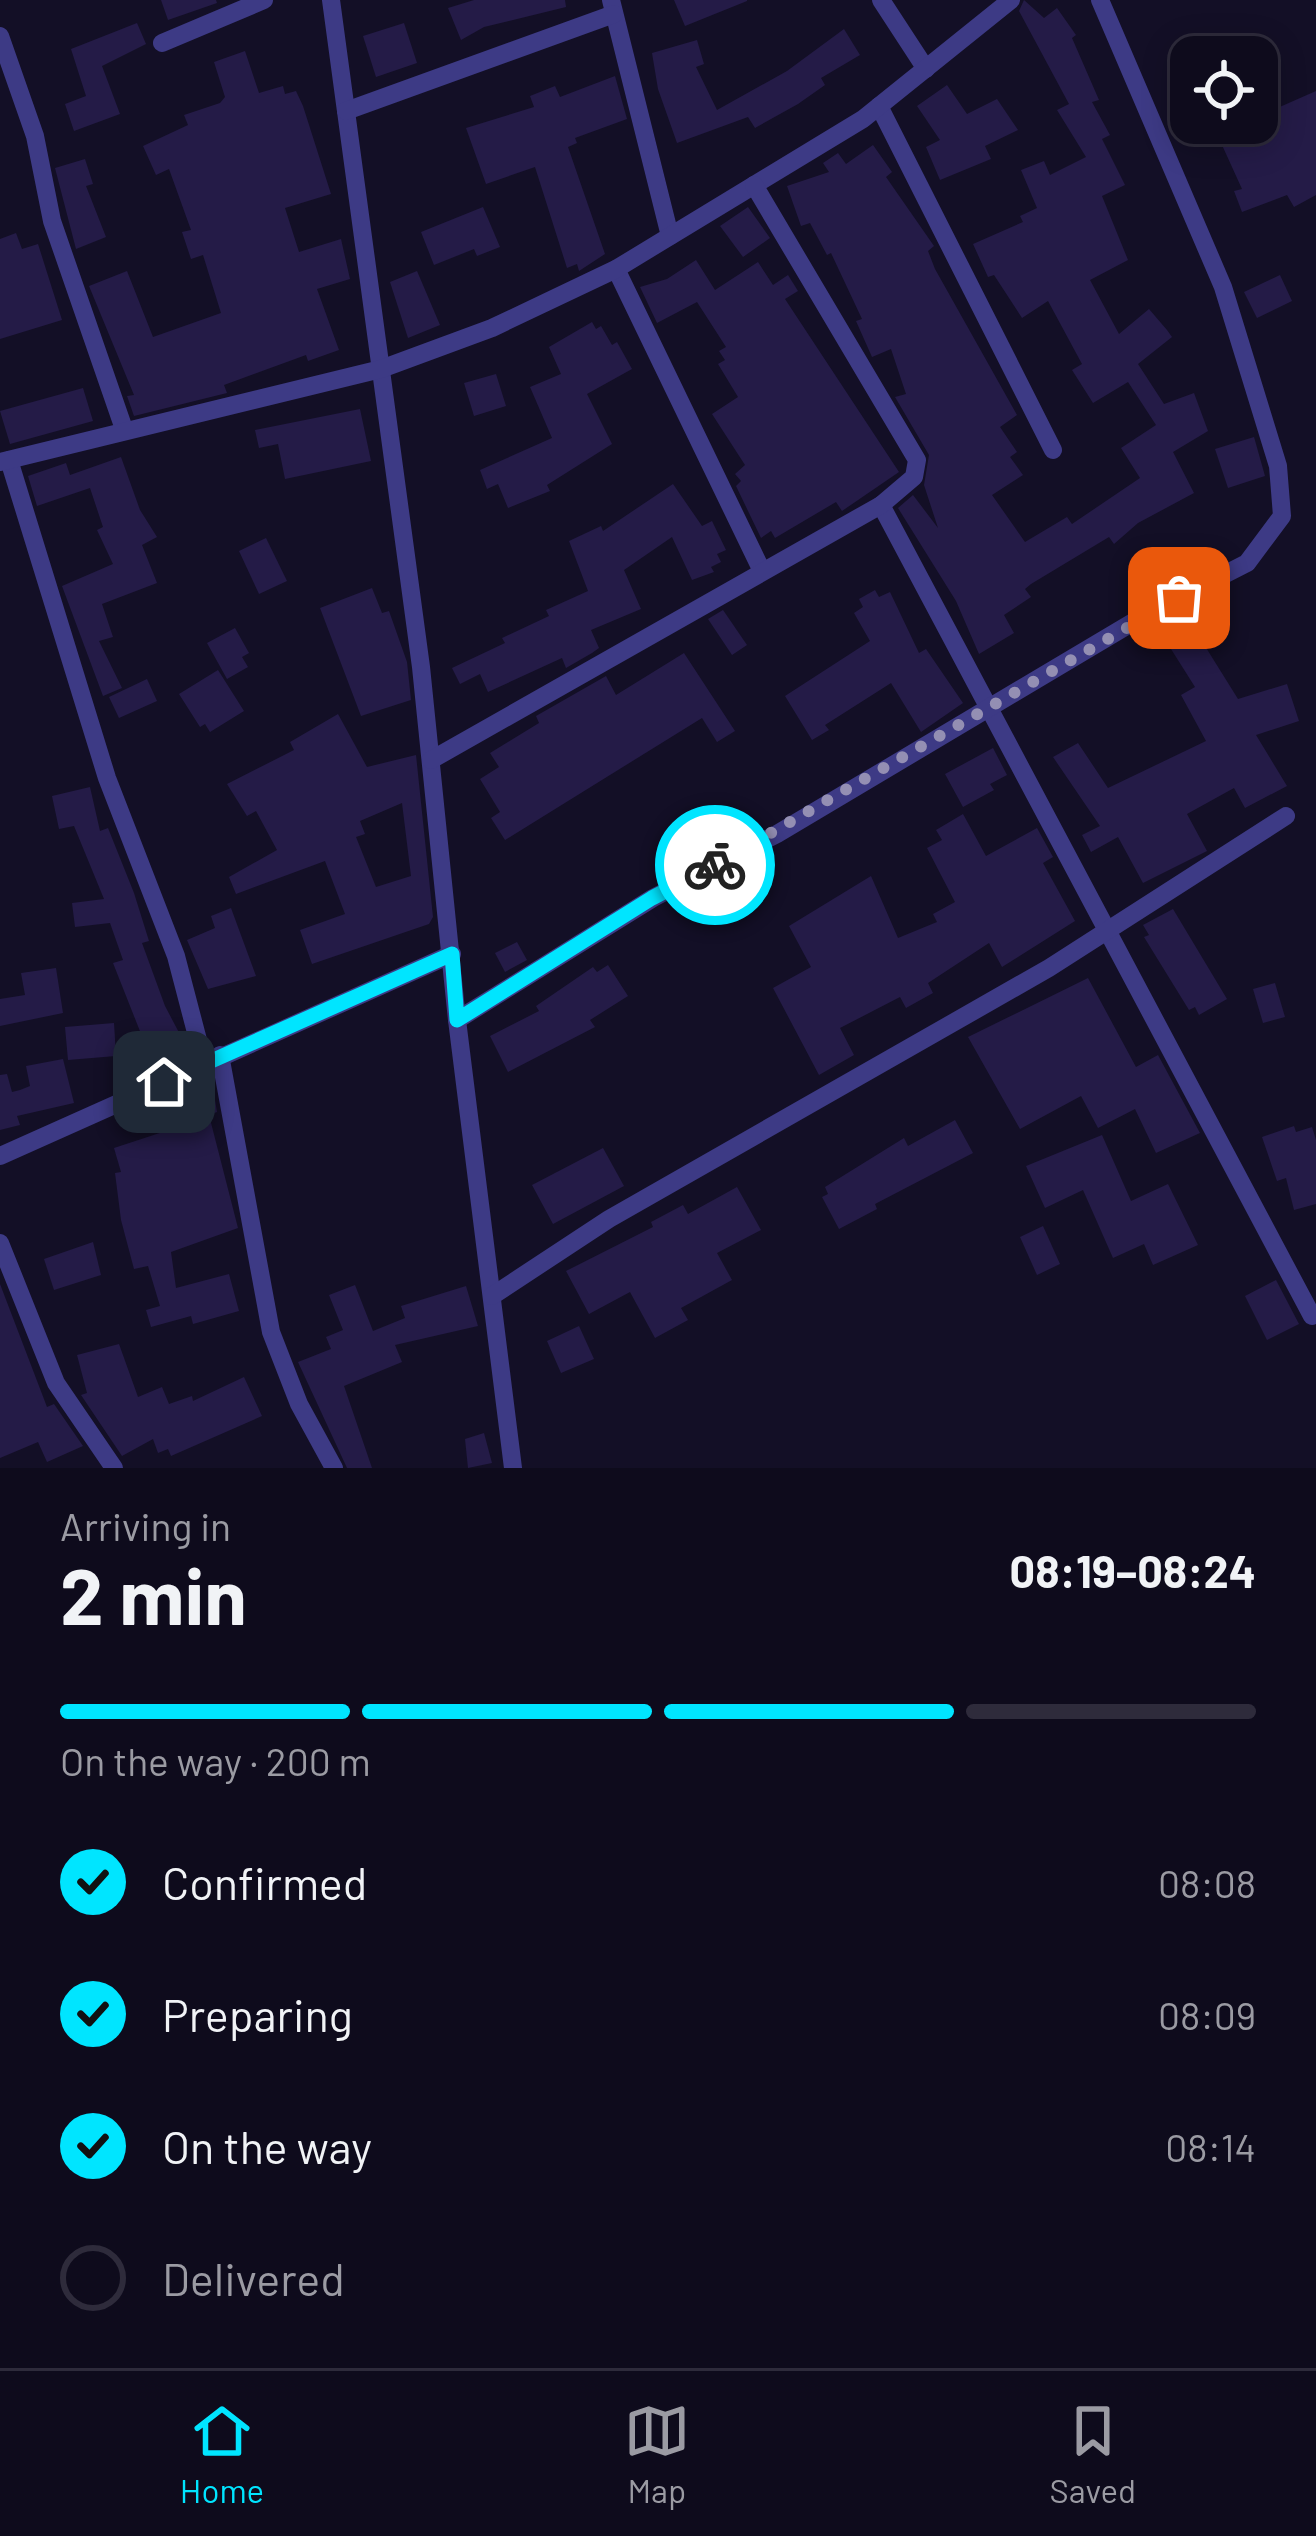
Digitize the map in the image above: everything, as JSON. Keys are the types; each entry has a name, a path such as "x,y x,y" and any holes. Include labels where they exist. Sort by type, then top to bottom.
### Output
{"street":[{"path":"162,43 230,4 264,0"},
{"path":"332,0 431,760 457,1020 513,1468"},
{"path":"881,0 926,69"},
{"path":"334,1468 299,1404 272,1332 212,1059 106,778 4,461 381,369 492,328 616,269 754,185 879,106 1011,0"},
{"path":"457,1020 652,898 777,834 1145,615 1247,563 1282,516 1278,466 1222,287 1100,0"},
{"path":"346,111 613,7 670,236"},
{"path":"0,36 35,136 52,221 124,429"},
{"path":"879,106 1053,450"},
{"path":"431,760 881,505 914,477 917,460 754,185"},
{"path":"616,269 761,569"},
{"path":"881,505 1312,1316"},
{"path":"492,1296 609,1219 1110,930 1286,816"},
{"path":"0,1156 452,954"},
{"path":"0,1243 56,1383 114,1468"}],"building":[{"path":"161,0 216,0 217,3 168,20"},
{"path":"474,0 565,0 566,7 484,27 461,40 448,8"},
{"path":"674,0 747,0 747,1 685,26"},
{"path":"1024,0 1044,18 1057,8 1076,35 1072,38 1099,100 1092,102 1110,135 1102,139 1125,185 1102,196 1128,260 1090,280 1119,334 1149,309 1167,330 1172,337 1138,364 1164,404 1194,393 1208,431 1173,452 1194,493 1138,523 1114,544 1109,537 1031,584 1025,589 1031,597 1004,615 1014,633 979,654 956,601 898,508 913,495 938,528 924,485 929,455 895,397 906,394 891,349 872,357 856,321 862,319 831,253 827,255 810,223 801,226 787,186 829,172 823,163 838,153 846,164 873,145 892,172 886,177 934,246 928,251 935,269 1017,415 1000,427 1017,452 1010,457 1023,475 992,495 1025,542 1067,517 1072,524 1140,478 1121,448 1156,425 1128,382 1093,403 1072,370 1082,364 1048,301 1022,318 994,275 988,277 973,244 1023,222 1020,216 1037,208 1021,170 1044,161 1050,175 1086,157 1057,110 1069,104 1019,11"},
{"path":"137,23 146,44 102,66 120,114 74,131 65,104 86,96 71,49"},
{"path":"404,23 417,63 376,77 363,36"},
{"path":"844,29 860,55 821,78 825,85 798,104 755,128 748,117 677,143 658,89 652,53 697,40 704,64 696,67 717,110 787,71"},
{"path":"245,51 259,93 283,86 285,94 296,91 331,194 285,208 299,252 341,239 350,279 317,289 339,350 308,361 306,355 224,385 227,393 134,416 127,396 134,395 89,286 127,271 153,337 221,313 203,255 191,259 182,232 191,230 169,169 156,175 143,146 188,125 184,115 220,103 225,97 214,62"},
{"path":"615,76 627,119 575,138 577,143 568,147 605,254 579,271 577,264 567,268 535,167 486,184 466,128 534,107 530,96 555,86 560,97"},
{"path":"947,85 967,114 997,99 1018,130 985,146 991,159 940,180 926,147 940,140 917,106"},
{"path":"1316,91 1316,195 1294,207 1287,195 1242,212 1234,191 1242,189 1222,144 1278,144 1278,108"},
{"path":"85,159 93,184 86,186 106,237 76,249 55,168"},
{"path":"483,207 500,247 477,256 474,249 434,265 421,232"},
{"path":"748,207 770,238 743,257 720,226"},
{"path":"16,233 22,249 38,244 62,320 0,339 0,239"},
{"path":"696,260 715,290 758,262 773,285 788,275 798,291 785,299 899,472 842,511 836,502 775,538 771,531 761,538 736,486 741,481 735,474 745,465 712,414 738,397 718,364 725,360 719,351 726,347 697,302 657,323 640,287 667,279"},
{"path":"417,271 440,325 408,338 390,282"},
{"path":"1280,275 1292,301 1257,318 1244,292"},
{"path":"592,322 596,329 601,326 612,345 617,342 632,369 587,394 612,444 547,485 550,491 508,508 498,484 487,489 480,470 552,438 530,387 561,374 549,347"},
{"path":"496,374 506,406 474,416 464,383"},
{"path":"83,388 93,421 10,444 0,411"},
{"path":"360,409 371,461 285,479 278,444 259,448 255,430"},
{"path":"1254,437 1265,476 1228,488 1215,449"},
{"path":"121,457 140,510 157,537 142,545 157,583 102,604 113,637 99,641 122,688 103,696 62,586 113,564 97,530 103,527 90,488 37,506 28,476 66,463 70,475"},
{"path":"673,484 702,526 712,521 726,550 717,554 721,562 711,567 714,572 692,580 672,537 624,570 641,609 591,630 599,648 592,653 566,668 562,658 488,692 480,674 460,684 452,668 505,643 502,638 549,616 546,610 588,591 569,541 601,526 603,531"},
{"path":"266,538 287,581 259,594 239,551"},
{"path":"372,588 382,613 389,611 407,662 411,700 361,716 320,608"},
{"path":"875,590 879,597 890,592 919,653 926,649 963,703 921,732 891,683 825,725 829,730 812,740 785,696 870,641 854,613 863,607 859,599"},
{"path":"723,610 747,645 732,655 708,619"},
{"path":"1185,614 1238,699 1287,684 1299,721 1256,735 1287,786 1245,808 1234,788 1187,814 1207,851 1143,883 1118,837 1091,852 1082,835 1100,826 1053,757 1078,743 1108,788 1206,741 1181,695 1195,687 1159,630"},
{"path":"235,628 249,653 242,657 248,667 227,679 207,643"},
{"path":"684,653 735,731 717,742 702,718 505,840 491,818 500,812 480,779 499,767 490,753 539,723 536,716 606,676 616,695"},
{"path":"218,670 244,711 210,732 205,724 200,727 179,694"},
{"path":"147,679 157,701 119,718 109,697"},
{"path":"338,714 367,767 416,755 433,917 429,924 312,964 300,930 345,914 325,861 236,894 229,877 277,850 256,811 247,816 227,784 294,750 290,742","holes":["402,803 411,876 376,887 356,837 365,834 360,821"]},
{"path":"993,748 1007,775 990,784 994,790 963,807 945,774"},
{"path":"90,787 100,831 108,828 134,893 149,941 142,943 185,1044 151,1059 113,963 123,960 110,923 75,927 72,903 104,899 74,826 59,829 52,796"},
{"path":"963,814 986,856 1037,828 1053,857 1043,863 1075,921 1002,967 989,943 928,983 933,993 906,1008 900,997 840,1028 854,1055 819,1075 773,988 811,967 789,926 871,876 898,938 937,922 933,914 955,902 927,848 942,840 936,830"},
{"path":"231,908 256,976 208,989 187,940 215,928 211,916"},
{"path":"1173,909 1227,999 1199,1015 1195,1007 1189,1010 1144,937 1149,935 1143,925"},
{"path":"517,942 527,960 505,972 495,953"},
{"path":"608,965 628,996 590,1020 595,1027 508,1072 490,1036 539,1011 536,1006 593,967 597,972"},
{"path":"56,968 63,1013 0,1026 0,999 25,995 21,973"},
{"path":"1088,978 1136,1067 1158,1055 1200,1133 1156,1153 1135,1109 1098,1128 1081,1096 1020,1129 968,1037"},
{"path":"1275,983 1285,1017 1263,1023 1253,989"},
{"path":"114,1023 116,1056 68,1060 65,1027"},
{"path":"63,1059 74,1103 17,1116 20,1125 0,1130 0,1075 7,1074 12,1092 20,1090 30,1086 26,1066"},
{"path":"205,1079 215,1100 217,1112 209,1115 238,1228 171,1252 176,1288 229,1274 239,1311 193,1324 191,1316 151,1327 146,1310 160,1306 148,1266 134,1269 121,1220 115,1173 121,1172 114,1148 181,1126 168,1096"},
{"path":"955,1120 973,1153 875,1204 877,1209 839,1229 822,1197 828,1194 825,1187 904,1138 908,1146"},
{"path":"1294,1126 1296,1132 1312,1127 1316,1140 1316,1204 1294,1210 1286,1178 1277,1181 1262,1137"},
{"path":"1102,1135 1131,1201 1168,1184 1198,1245 1153,1265 1144,1244 1113,1258 1083,1190 1045,1208 1026,1166"},
{"path":"603,1148 624,1186 553,1224 532,1185"},
{"path":"737,1187 761,1230 717,1253 732,1280 681,1308 688,1320 655,1338 630,1292 589,1314 566,1271 653,1227 651,1222 683,1205 688,1214"},
{"path":"1043,1226 1060,1264 1037,1275 1020,1237"},
{"path":"93,1242 101,1275 54,1290 44,1259"},
{"path":"1276,1280 1299,1324 1267,1340 1245,1296"},
{"path":"0,1284 47,1407 54,1404 83,1446 47,1462 38,1442 0,1458"},
{"path":"355,1285 373,1331 405,1318 401,1306 466,1286 478,1326 395,1345 402,1362 344,1386 372,1468 347,1468 298,1362 331,1349 326,1337 343,1330 329,1295"},
{"path":"579,1326 594,1359 561,1373 547,1341"},
{"path":"119,1344 138,1397 162,1387 169,1404 192,1396 193,1401 244,1377 262,1416 171,1456 168,1449 158,1453 153,1439 122,1456 81,1395 87,1393 77,1355"},
{"path":"484,1433 492,1463 468,1468 465,1439"}],"way so far":[{"path":"715,865 777,834 1179,598"}],"route":[{"path":"164,1082 452,954 457,1020 652,898 715,865"}]}
